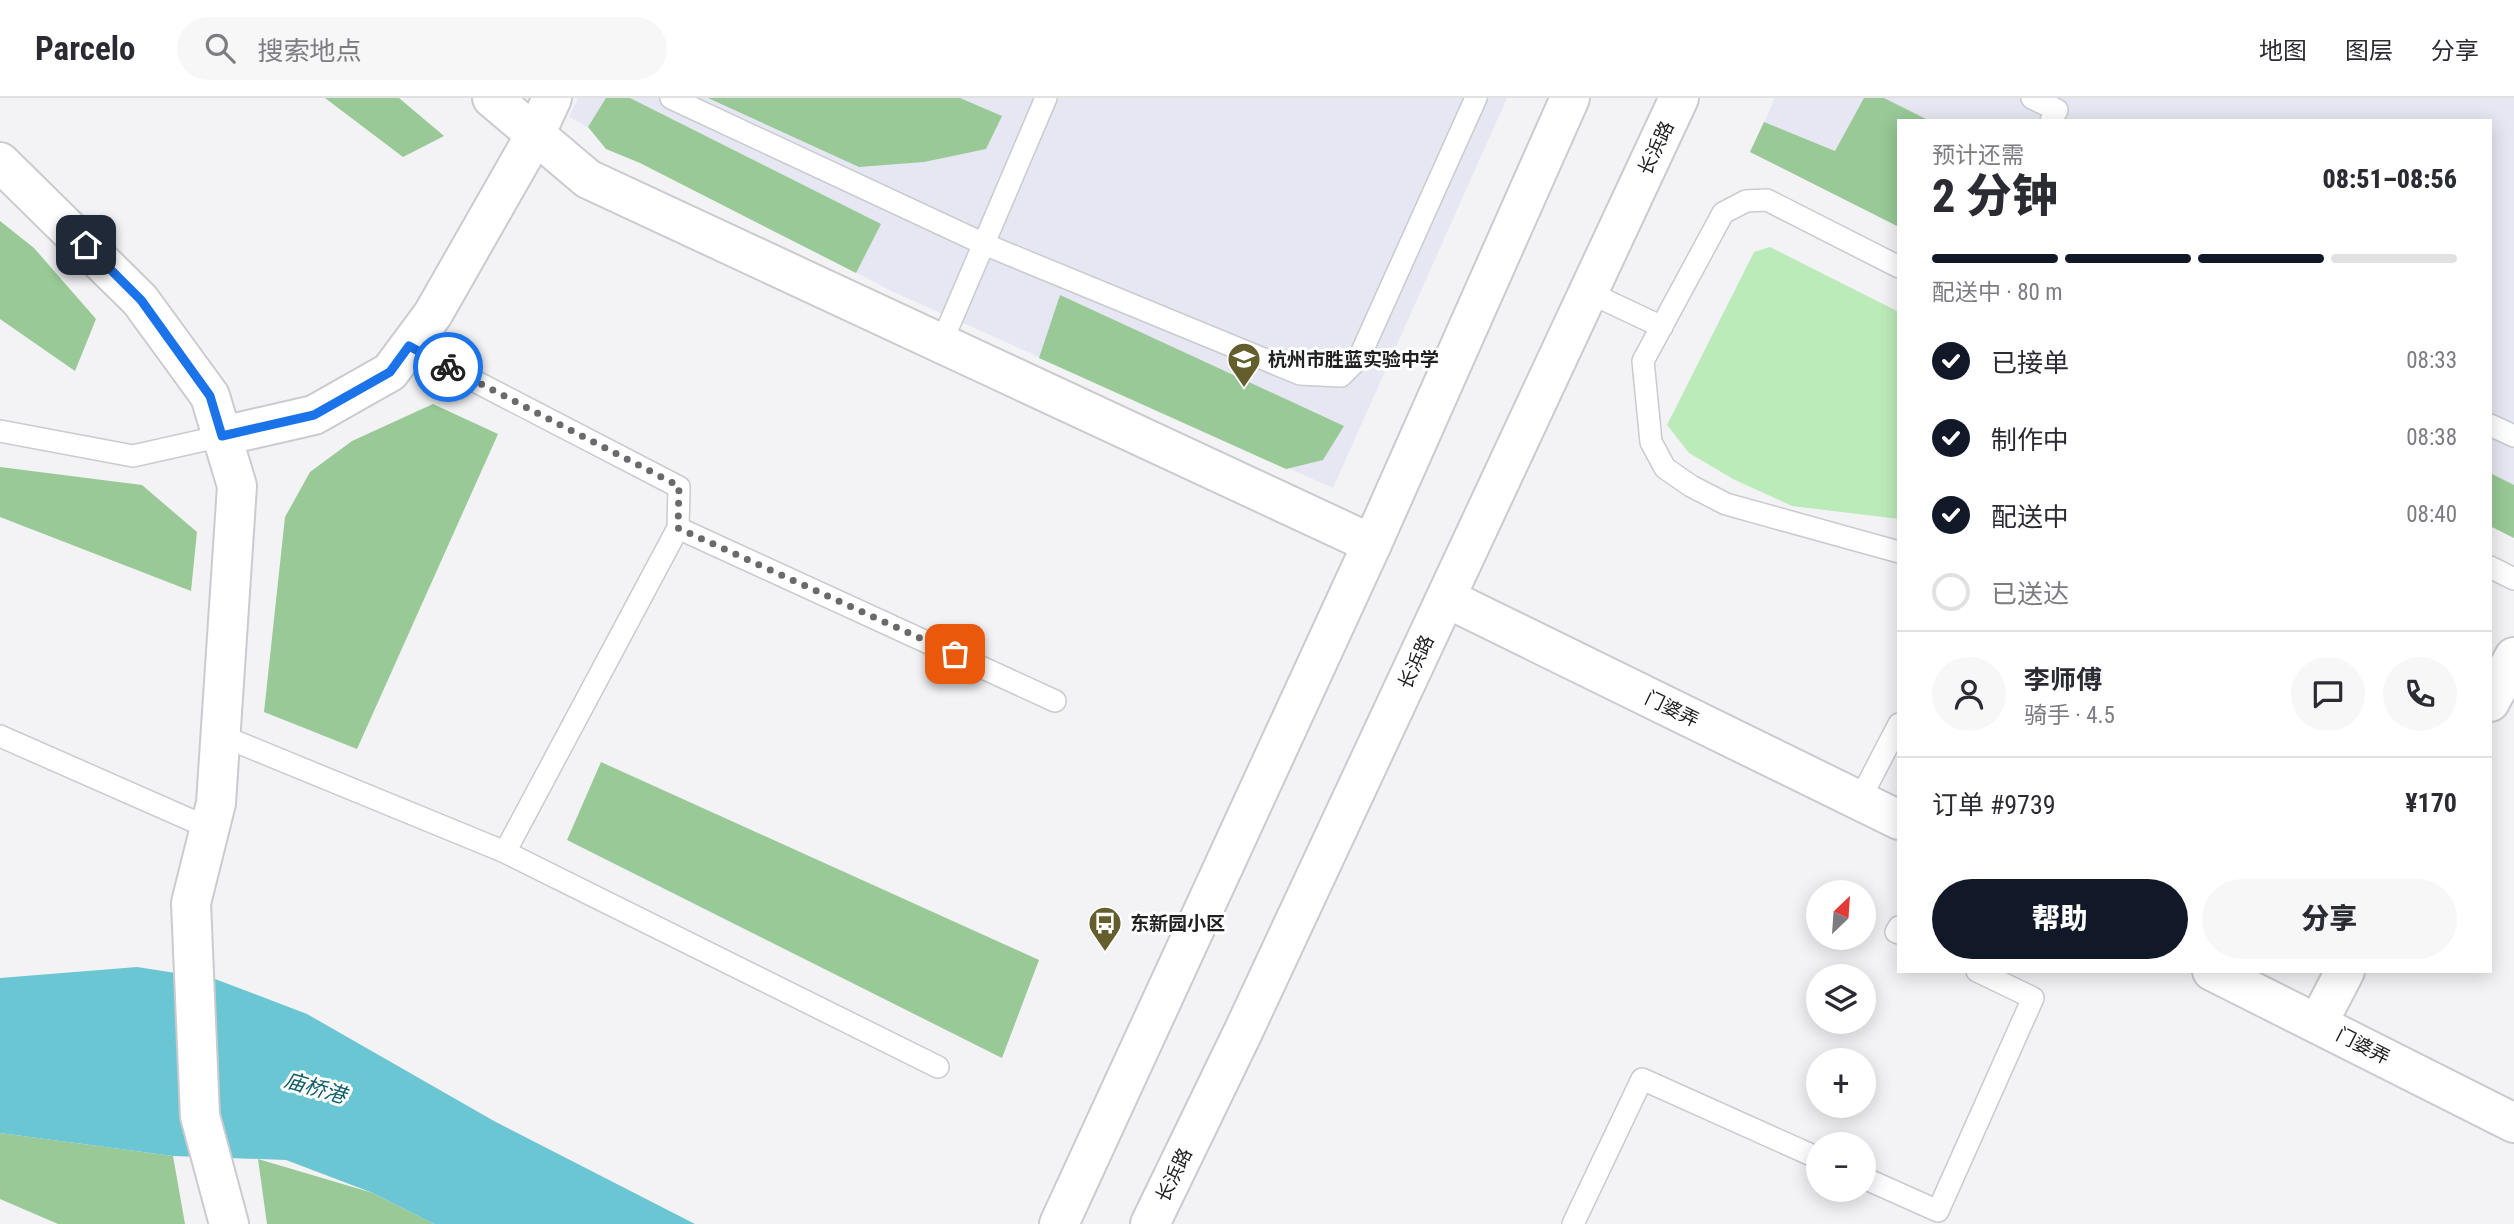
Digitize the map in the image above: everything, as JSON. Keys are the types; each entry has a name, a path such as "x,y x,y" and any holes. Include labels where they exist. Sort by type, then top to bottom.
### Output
{"street":[{"path":"492,98 588,179 1372,544"},
{"path":"222,436 314,415 390,372 433,314 535,135 551,98"},
{"path":"1059,1224 1372,544 1570,98"},
{"name":"长浜路","path":"1150,1224 1243,1032 1679,98"},
{"path":"0,162 141,300 210,396 237,486 216,803 191,903 200,1116 226,1215"},
{"name":"门婆弄","path":"1446,597 1897,819"},
{"path":"2492,698 2514,657"},
{"name":"门婆弄","path":"2216,973 2514,1123"},
{"path":"2318,1023 2344,973"}],"lane":[{"path":"671,98 984,244 1300,374 1342,376 1359,358 1476,98"},
{"path":"941,344 1046,98"},
{"path":"2032,98 2057,110"},
{"path":"1897,266 1768,200 1746,201 1723,213 1643,361 1651,443 1665,468 1691,486 1726,504 1897,551"},
{"path":"1588,292 1661,327"},
{"path":"409,346 679,486 678,528 505,852"},
{"path":"2492,426 2514,436"},
{"path":"0,431 133,456 222,436"},
{"path":"678,528 1055,701"},
{"path":"2492,568 2514,579"},
{"path":"1859,801 1897,728"},
{"path":"220,735 505,852 938,1067"},
{"path":"0,737 209,828"},
{"path":"1876,1183 1938,1211 2033,998 1981,973"},
{"path":"1573,1224 1642,1079 1806,1153"}],"shaded area":[{"name":"杭州市胜蓝实验中学","path":"578,98 1507,98 1333,488 889,290 569,117"},
{"path":"1775,98 2514,98 2514,538 2492,527 2492,119 1897,119 1897,226 1750,152"}],"green space":[{"path":"325,98 399,98 444,136 403,157"},
{"path":"606,98 630,98 881,224 856,273 640,163 606,149 588,127"},
{"path":"708,98 960,98 1002,116 986,149 924,162 859,167"},
{"path":"1864,98 1884,98 1926,119 1897,119 1897,226 1750,152 1764,122 1835,151"},
{"path":"0,221 34,248 96,319 75,371 0,319"},
{"path":"1770,247 1897,311 1897,519 1792,506 1733,479 1689,453 1667,425 1754,252"},
{"path":"1060,295 1344,426 1323,460 1286,469 1039,358"},
{"path":"433,404 498,434 357,749 264,712 285,517 310,472 352,441"},
{"path":"0,467 142,485 197,532 191,591 0,517"},
{"path":"2492,474 2514,485 2514,538 2492,527"},
{"path":"601,762 1039,960 1002,1058 567,840"},
{"path":"0,1133 173,1156 185,1224 58,1224 0,1199"},
{"path":"258,1159 373,1193 434,1224 267,1224"}],"water":[{"name":"庙桥港","path":"137,967 215,979 307,1014 494,1121 695,1224 434,1224 373,1193 286,1160 173,1156 0,1133 0,978"}],"way so far":[{"path":"448,367 679,486 678,528 955,654"}],"place":[{"name":"杭州市胜蓝实验中学","path":"1244,389"},
{"name":"东新园小区","path":"1105,953"}],"route":[{"path":"86,245 141,300 210,396 222,436 314,415 390,372 409,346 448,367"}]}
